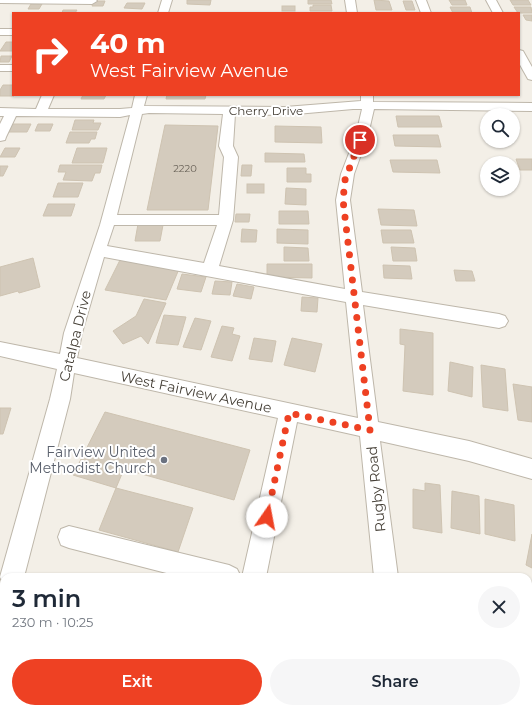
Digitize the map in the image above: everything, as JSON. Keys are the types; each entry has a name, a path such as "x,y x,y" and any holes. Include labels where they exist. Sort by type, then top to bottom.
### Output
{"street":[{"path":"0,0 92,0 86,12"},
{"path":"163,12 167,0"},
{"path":"350,0 352,12"},
{"path":"421,0 426,12"},
{"path":"491,0 497,12"},
{"path":"0,32 12,32"},
{"path":"520,55 532,77"},
{"path":"0,68 12,68"},
{"path":"41,112 48,96"},
{"name":"Catalpa Drive","path":"13,573 60,399 73,333 108,220 141,96"},
{"name":"Cherry Drive","path":"6,112 120,113 137,110 285,111 368,100 457,100 532,107"},
{"name":"Rugby Road","path":"368,100 367,118 343,186 354,298 386,573"},
{"path":"209,271 226,220 231,157 226,146 229,110"},
{"path":"0,137 6,112"},
{"path":"108,220 226,220"},
{"path":"98,250 354,298 499,322"},
{"name":"West Fairview Avenue","path":"0,349 469,451 532,469"},
{"path":"255,573 289,413"},
{"path":"69,537 200,573"}],"building":[{"path":"187,0 211,0 210,5 187,4"},
{"path":"308,0 331,0 332,4 308,4"},
{"path":"374,0 389,1 392,10 376,10"},
{"path":"449,0 465,0 467,5 452,5"},
{"path":"510,0 528,0 531,5 513,5"},
{"path":"94,1 105,1 103,6 92,6"},
{"path":"403,1 412,1 415,10 406,10"},
{"path":"127,3 145,3 142,9 124,8"},
{"path":"31,4 42,4 39,9 28,9"},
{"path":"313,5 331,5 332,11 310,11 310,7 313,7"},
{"path":"282,6 295,6 295,11 282,11"},
{"path":"450,7 470,7 472,12 452,12"},
{"path":"514,7 531,7 532,13 520,13"},
{"path":"63,10 77,10 76,12 62,12"},
{"path":"523,15 532,15 532,21 526,20"},
{"path":"6,42 12,42 12,51 0,51"},
{"path":"1,56 12,56 9,62 0,62"},
{"path":"3,85 12,85 12,96 0,96 0,90"},
{"path":"82,96 106,96 104,99 81,99"},
{"path":"167,96 206,96 205,99 166,99"},
{"path":"396,116 439,116 442,127 398,127"},
{"path":"75,120 94,120 93,123 101,123 98,130 72,130"},
{"path":"11,124 31,124 27,132 7,132"},
{"path":"38,124 53,124 50,131 35,131"},
{"path":"165,125 218,126 208,210 147,210"},
{"path":"275,126 321,127 322,143 275,142"},
{"path":"70,132 97,132 95,139 91,139 89,143 66,143"},
{"path":"393,135 438,135 441,147 395,146"},
{"path":"5,148 20,148 15,157 0,157"},
{"path":"77,148 107,148 103,163 72,163"},
{"path":"265,153 304,154 305,162 265,162"},
{"path":"520,159 532,159 532,170 520,170"},
{"path":"390,160 437,160 440,173 393,172"},
{"path":"60,165 102,165 100,173 95,173 92,181 63,180 66,172 58,172"},
{"path":"242,165 252,165 251,176 241,176"},
{"path":"0,166 8,166 3,176 0,176"},
{"path":"287,168 306,168 306,174 311,174 311,182 287,182"},
{"path":"58,183 83,183 78,197 53,197"},
{"path":"247,184 264,184 264,193 247,193"},
{"path":"286,188 306,189 306,205 285,204"},
{"path":"48,204 75,204 71,216 43,216"},
{"path":"378,209 414,210 417,226 381,225"},
{"path":"279,211 308,211 309,224 279,224"},
{"path":"236,214 250,214 249,222 235,222"},
{"path":"138,224 163,225 160,241 135,241"},
{"path":"242,229 257,230 256,242 241,242"},
{"path":"277,229 308,230 308,244 277,243"},
{"path":"381,230 411,230 414,243 383,243"},
{"path":"284,247 308,248 309,261 284,261"},
{"path":"391,247 415,248 417,261 393,261"},
{"path":"33,258 40,287 19,293 18,291 0,296 0,267"},
{"path":"120,260 179,269 166,300 105,290"},
{"path":"267,264 312,264 312,278 267,277"},
{"path":"383,265 410,266 412,279 384,278"},
{"path":"454,270 472,271 475,281 456,281"},
{"path":"182,274 206,277 201,292 177,289"},
{"path":"215,281 232,282 230,295 212,294"},
{"path":"237,284 254,287 251,299 233,296"},
{"path":"302,297 318,298 317,312 301,311"},
{"path":"144,299 166,303 148,344 141,336 123,344 113,331 136,316"},
{"path":"164,315 186,317 178,345 156,343"},
{"path":"195,318 211,321 201,350 183,347"},
{"path":"222,326 234,328 232,334 240,336 232,361 211,357"},
{"path":"400,329 433,333 433,395 403,391 405,345 400,344"},
{"path":"254,338 276,341 272,362 249,359"},
{"path":"292,338 322,344 315,372 284,365"},
{"path":"450,362 473,367 472,397 448,391"},
{"path":"481,365 505,369 508,411 483,407"},
{"path":"513,384 532,387 532,422 518,420"},
{"path":"0,408 11,408 3,434 0,434"},
{"name":"Fairview United Methodist Church","path":"105,412 250,450 234,500 124,469 116,488 73,475"},
{"path":"425,483 440,485 442,533 413,528 413,489 425,491"},
{"path":"116,488 193,508 178,552 99,530"},
{"path":"452,491 479,496 480,534 451,528"},
{"path":"485,499 514,505 515,541 485,534"},
{"path":"532,534 532,568 526,565"}],"place":[{"name":"Fairview United Methodist Church","path":"164,460"}],"route":[{"path":"267,517 289,413 370,430 343,200 343,186 360,140"}]}
